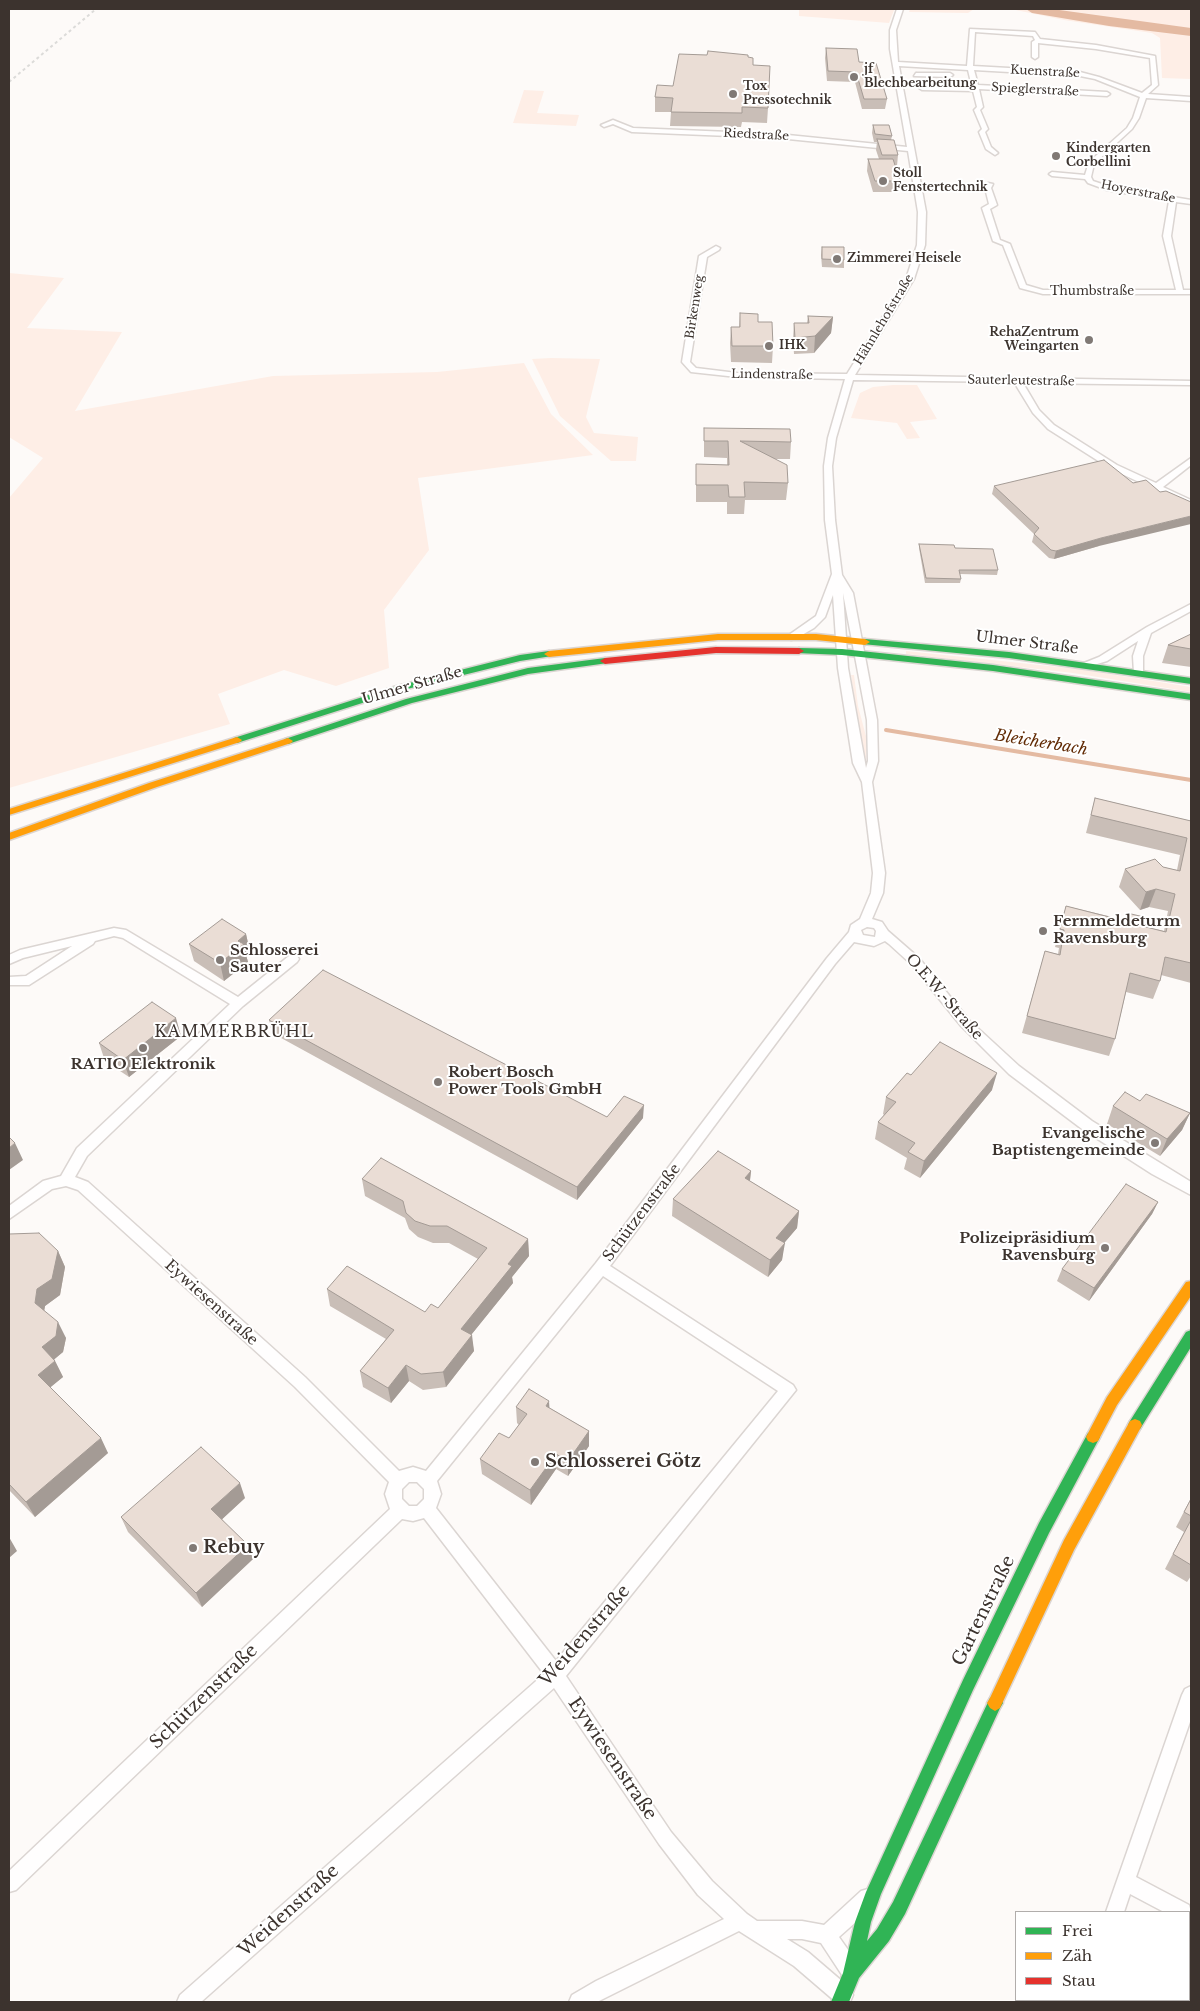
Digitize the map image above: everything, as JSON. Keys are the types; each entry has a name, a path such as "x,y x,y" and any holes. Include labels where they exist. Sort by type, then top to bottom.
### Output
{"main road":[{"name":"Ulmer Straße","path":"9,812 291,721 460,671 520,658 644,642 718,637 841,638 1084,664 1191,681"},
{"name":"Ulmer Straße","path":"9,836 153,785 350,719 468,685 528,671 668,653 716,650 842,652 1080,679 1191,697"},
{"name":"Gartenstraße","path":"841,1999 852,1973 863,1922 874,1892 968,1685 1044,1528 1112,1402 1191,1286"},
{"name":"Gartenstraße","path":"852,1973 883,1935 899,1908 1069,1545 1141,1414 1191,1336"}],"street":[{"name":"Hähnlehofstraße","path":"833,542 830,520 828,466 832,438 850,376 902,294 917,262 923,224 893,37 900,9"},
{"name":"Spieglerstraße","path":"975,88 970,68 972,30 1035,34 1038,40"},
{"path":"1035,56 1035,42 1038,40 1096,47 1153,57 1155,85 1143,96 1135,121 1123,135 1091,163 1088,177 1052,174"},
{"name":"Kuenstraße","path":"896,64 1086,75 1143,96 1191,100"},
{"name":"Spieglerstraße","path":"916,75 972,75"},
{"name":"Spieglerstraße","path":"922,88 975,88 1108,94"},
{"path":"975,88 980,107 977,110 985,129 982,132 988,148 995,153"},
{"name":"Riedstraße","path":"604,125 613,122 632,130 778,136 911,149"},
{"name":"Hoyerstraße","path":"1088,177 1096,185 1191,202"},
{"name":"Thumbstraße","path":"990,184 988,188 993,205 986,208 997,241 1006,244 1022,286 1043,292 1191,292"},
{"path":"1174,200 1167,236 1180,292"},
{"name":"Birkenweg","path":"694,370 686,362 703,256 716,248"},
{"name":"Lindenstraße","path":"694,370 737,375 850,376"},
{"name":"Sauterleutestraße","path":"850,376 1191,383"},
{"path":"1017,380 1036,411 1052,426 1114,467 1191,503"},
{"path":"1157,487 1191,461"},
{"name":"Ulmer Straße","path":"833,542 842,652"},
{"name":"Ulmer Straße","path":"790,637 810,626 820,617 837,573"},
{"name":"Ulmer Straße","path":"837,573 848,593 860,654"},
{"path":"1084,664 1103,659 1191,607"},
{"path":"1139,673 1138,656 1146,633"},
{"path":"842,652 858,763 867,782 879,872 877,893 869,919"},
{"path":"860,654 872,720 873,762 867,782"},
{"name":"Schützenstraße","path":"428,1480 602,1267 854,937 855,928 869,919"},
{"name":"O.E.W.-Straße","path":"869,919 882,930 885,938 915,961 964,1024 1014,1070 1087,1125 1157,1170 1191,1189"},
{"path":"9,960 20,954 114,932 126,934 239,1004"},
{"path":"9,982 29,980 97,936"},
{"path":"854,937 866,942 885,938"},
{"path":"9,1213 48,1185 66,1180 82,1152 239,1004 293,959"},
{"name":"Eywiesenstraße","path":"66,1180 83,1186 113,1212 300,1382 399,1480"},
{"name":"Weidenstraße","path":"187,2002 556,1675 788,1390 602,1267"},
{"path":"415,1475 428,1480 433,1494 426,1508 412,1514 399,1511 393,1502 392,1494 399,1480 415,1475"},
{"name":"Eywiesenstraße","path":"426,1508 556,1675 665,1838 705,1888 747,1926 801,1959 841,1999"},
{"name":"Schützenstraße","path":"9,1883 399,1511"},
{"path":"1115,1911 1191,1695"},
{"path":"1126,1882 1180,1911"},
{"path":"827,1935 874,1892"},
{"path":"580,2002 603,1988 747,1926 802,1930 827,1935 852,1973"}],"shaded area":[{"path":"799,9 894,10 889,23 799,16"},
{"path":"910,9 974,9 968,13 909,12"},
{"path":"1011,9 1033,9 1191,33 1191,79 1162,78 1160,38 1152,33 1064,20"},
{"path":"1048,9 1191,9 1191,30 1152,26"},
{"path":"524,90 544,91 537,113 579,115 576,126 513,123"},
{"path":"9,273 64,278 27,328 122,332 75,411 273,376 437,372 524,363 551,414 593,455 418,478 429,550 384,610 389,668 336,686 284,670 218,694 230,724 9,788 9,498 43,458 9,437"},
{"path":"532,359 600,359 586,417 594,433 638,437 636,461 611,461 560,416"},
{"path":"917,385 937,419 910,422 920,438 907,439 897,423 851,418 860,393 873,387"},
{"path":"906,651 1078,669 1191,687 1191,692 1073,673 906,654"},
{"path":"851,675 854,675 858,706 867,740 866,766 863,762"}],"building":[{"path":"826,48 857,49 859,62 876,63 887,99 864,99 856,72 828,71"},
{"name":"Tox Pressotechnik","path":"708,51 748,55 748,57 753,58 753,65 770,66 768,108 742,107 742,113 671,112 673,98 655,97 657,85 673,86 679,54 707,55"},
{"path":"873,125 889,125 892,136 875,134"},
{"path":"877,139 894,140 898,155 882,155"},
{"path":"868,159 893,159 900,181 875,181"},
{"path":"822,247 844,247 844,260 822,259"},
{"path":"740,313 758,314 758,322 772,322 773,346 732,346 731,327 740,327"},
{"path":"808,316 833,317 815,336 795,338 794,323 809,323"},
{"path":"704,428 790,429 791,442 740,441 787,465 788,483 744,482 745,497 729,497 728,485 696,485 696,464 729,465 728,441 704,441"},
{"path":"1104,460 1133,483 1146,480 1160,492 1166,491 1191,502 1191,516 1056,551 1051,550 1034,534 1039,528 994,486"},
{"path":"919,544 954,545 955,548 993,549 998,570 959,570 961,579 926,578"},
{"path":"1191,634 1191,649 1168,645"},
{"path":"1095,798 1191,821 1191,963 1165,957 1160,981 1130,973 1115,1039 1027,1016 1045,951 1060,955 1064,930 1060,929 1066,906 1125,921 1127,913 1144,917 1142,926 1166,932 1175,894 1156,889 1146,892 1125,869 1155,859 1163,867 1180,871 1187,838 1091,815"},
{"path":"222,919 246,934 238,941 244,944 220,963 189,944"},
{"name":"Robert Bosch Power Tools GmbH","path":"323,970 607,1117 624,1096 644,1105 577,1187 269,1020"},
{"path":"152,1002 176,1018 123,1060 99,1043"},
{"path":"940,1042 997,1073 924,1161 908,1152 915,1143 878,1122 896,1102 886,1097 907,1073 911,1075"},
{"path":"1125,1092 1140,1101 1146,1094 1190,1113 1167,1139 1113,1106"},
{"path":"9,1137 15,1143 9,1148"},
{"path":"718,1151 751,1171 745,1178 799,1211 776,1238 785,1243 770,1260 673,1199"},
{"path":"381,1158 528,1239 508,1264 512,1266 461,1329 472,1335 443,1372 421,1374 406,1365 388,1388 360,1371 394,1330 327,1289 347,1266 425,1312 431,1304 438,1308 487,1248 447,1226 430,1226 415,1221 406,1213 403,1201 362,1179"},
{"name":"Polizeipräsidium Ravensburg","path":"1126,1184 1158,1202 1094,1288 1062,1269"},
{"path":"39,1233 58,1251 52,1279 37,1289 35,1303 58,1322 56,1336 42,1347 55,1361 38,1375 101,1438 26,1502 9,1484 9,1234"},
{"name":"Schlosserei Götz","path":"529,1389 549,1401 546,1406 589,1431 568,1461 556,1454 530,1490 480,1459 499,1433 509,1438 527,1414 516,1407"},
{"name":"Rebuy","path":"201,1447 240,1483 211,1509 248,1545 196,1593 121,1517"},
{"path":"1191,1499 1191,1516 1184,1512"},
{"path":"1191,1520 1191,1565 1173,1554"}],"waterway":[{"path":"1032,9 1109,22 1191,32"},
{"name":"Bleicherbach","path":"886,730 1191,780"}],"railway":[{"path":"9,82 96,9"}],"traffic: fast":[{"path":"865,642 1009,655 1191,681"},
{"path":"799,651 842,652 993,668 1191,697"},
{"path":"237,740 400,688 520,658 549,654"},
{"path":"288,741 409,701 528,671 605,661"},
{"path":"1135,1425 1191,1336"},
{"path":"840,2002 852,1973 863,1922 874,1892 968,1685 1044,1528 1093,1437"},
{"path":"854,1971 883,1935 899,1908 995,1703"}],"traffic: slow":[{"path":"549,654 718,637 816,637 865,642"},
{"path":"9,812 237,740"},
{"path":"9,837 153,785 288,741"},
{"path":"1093,1437 1112,1401 1191,1286"},
{"path":"995,1703 1069,1545 1135,1425"}],"traffic: jam":[{"path":"605,661 716,650 799,651"}],"place":[{"name":"jf Blechbearbeitung","path":"854,77"},
{"name":"Tox Pressotechnik","path":"733,94"},
{"name":"Kindergarten Corbellini","path":"1056,156"},
{"name":"Stoll Fenstertechnik","path":"883,181"},
{"name":"Zimmerei Heisele","path":"837,259"},
{"name":"RehaZentrum Weingarten","path":"1089,340"},
{"name":"IHK","path":"769,346"},
{"name":"Fernmeldeturm Ravensburg","path":"1043,931"},
{"name":"Schlosserei Sauter","path":"220,960"},
{"name":"RATIO Elektronik","path":"143,1048"},
{"name":"Robert Bosch Power Tools GmbH","path":"438,1082"},
{"name":"Evangelische Baptistengemeinde","path":"1155,1143"},
{"name":"Polizeipräsidium Ravensburg","path":"1105,1248"},
{"name":"Schlosserei Götz","path":"535,1462"},
{"name":"Rebuy","path":"193,1548"}],"district":[{"name":"KAMMERBRÜHL","path":"234,1032"}]}
